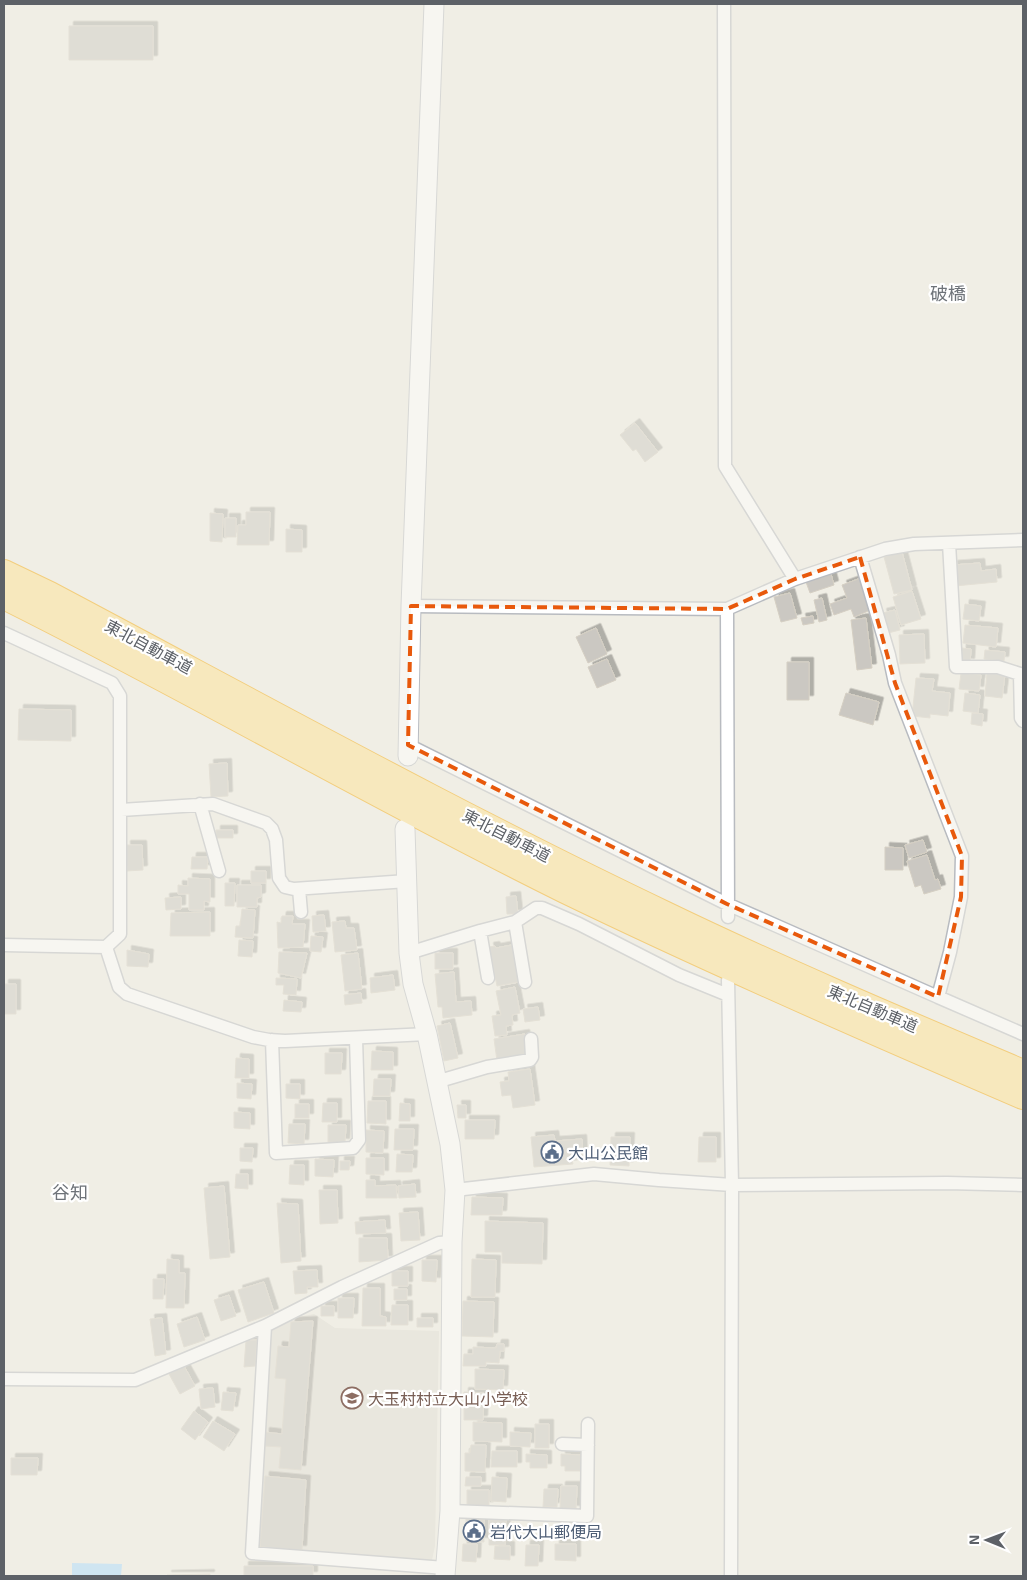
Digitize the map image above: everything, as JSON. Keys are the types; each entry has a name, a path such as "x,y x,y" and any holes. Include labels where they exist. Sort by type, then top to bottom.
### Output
{"highway":[{"name":"東北自動車道","path":"4,572 100,620 432,797 665,914 835,992 1023,1072"},
{"name":"東北自動車道","path":"4,598 147,670 416,814 565,890 747,977 1023,1097"}],"street":[{"path":"434,4 411,606 408,750 727,904 1023,1034"},
{"path":"724,4 725,466 794,579"},
{"path":"411,606 727,609 794,579 885,549 914,544 1023,540"},
{"path":"949,543 956,667 998,667 1020,674 1021,718 1023,721"},
{"path":"860,557 890,655 895,683 962,856 961,896 950,952 938,997"},
{"path":"727,609 728,917"},
{"path":"4,633 112,683 120,696 121,810 120,934 106,947 4,945"},
{"path":"200,804 219,871"},
{"path":"121,810 213,804 266,823 272,829 276,840 279,878 285,887 299,889 408,882"},
{"path":"265,1326 252,1553 445,1572 450,1512 452,1242 455,1190 450,1144 427,1034 413,984 406,910 408,882 405,829"},
{"path":"299,889 301,912"},
{"path":"409,953 515,922 536,908 542,908 580,924 679,976 728,995"},
{"path":"515,922 525,982"},
{"path":"480,931 488,978"},
{"path":"106,947 119,986 127,994 253,1038 272,1040 427,1034"},
{"path":"728,980 732,1185 731,1576"},
{"path":"272,1040 276,1153 353,1148 359,1140 356,1038"},
{"path":"436,1082 487,1067 530,1060 532,1057 531,1039"},
{"path":"455,1190 594,1174 732,1185 946,1183 1023,1185"},
{"path":"4,1379 135,1380 265,1326 342,1286 439,1244 452,1242"},
{"path":"450,1512 587,1516 588,1424"},
{"path":"562,1444 588,1445"}],"highlighted area":[{"path":"860,557 895,683 962,856 961,897 938,997 727,904 408,745 411,606 727,609 795,579"}],"shaded area":[{"name":"大玉村村立大山小学校","path":"314,1314 335,1328 439,1331 435,1546 432,1560 257,1551 270,1330 286,1319"}],"water":[{"path":"72,1563 122,1564 121,1576 72,1576"}],"building":[{"path":"69,26 153,26 153,60 69,60"},
{"path":"635,423 658,452 645,462 636,449 633,451 620,435"},
{"path":"246,512 270,512 269,545 237,545 238,525 246,525"},
{"path":"210,513 223,514 222,542 210,541"},
{"path":"225,518 236,518 236,537 225,537"},
{"path":"286,529 302,530 302,552 286,552"},
{"path":"902,552 912,590 894,594 884,557"},
{"path":"980,563 981,571 996,569 997,582 955,586 953,565"},
{"path":"831,574 834,585 810,593 806,582"},
{"path":"861,578 873,609 854,617 851,609 834,615 830,604 847,598 842,585"},
{"path":"912,591 921,619 901,625 893,597"},
{"path":"790,593 797,618 781,622 774,597"},
{"path":"822,598 827,620 819,622 814,600"},
{"path":"965,604 981,606 979,621 963,619"},
{"path":"895,610 900,630 888,633 882,613"},
{"path":"813,616 814,623 803,625 801,618"},
{"path":"866,618 872,668 857,670 851,620"},
{"path":"965,625 998,628 996,647 963,643"},
{"path":"596,628 607,654 588,663 576,637"},
{"path":"924,634 925,663 900,664 899,635"},
{"path":"962,648 971,649 970,663 961,662"},
{"path":"985,650 1005,652 1004,661 984,659"},
{"path":"607,659 616,680 597,688 588,667"},
{"path":"787,662 809,662 809,700 787,700"},
{"path":"987,672 1005,674 1002,698 985,696"},
{"path":"961,673 981,675 979,691 959,689"},
{"path":"916,678 934,679 932,691 950,693 948,716 930,714 930,718 912,716"},
{"path":"846,693 879,702 873,725 839,715"},
{"path":"965,693 980,695 978,713 963,711"},
{"path":"19,709 71,710 71,741 18,740"},
{"path":"972,713 983,714 982,726 971,724"},
{"path":"227,763 228,796 211,797 209,764"},
{"path":"216,830 233,830 233,838 216,838"},
{"path":"923,840 927,852 909,858 905,845"},
{"path":"126,845 142,845 143,870 127,871"},
{"path":"885,847 903,848 903,870 885,870"},
{"path":"927,855 935,880 938,879 941,889 924,894 921,885 915,887 907,861"},
{"path":"192,857 208,857 207,869 191,869"},
{"path":"251,871 266,871 266,883 251,883"},
{"path":"188,878 210,879 210,902 204,901 204,910 189,910 189,894 178,894 178,885 188,886"},
{"path":"225,883 235,883 234,906 225,906"},
{"path":"237,885 261,885 261,897 257,898 257,907 237,907"},
{"path":"516,896 518,914 507,914 506,897"},
{"path":"181,897 181,909 166,910 165,898"},
{"path":"242,909 255,910 253,938 235,937 236,926 240,926"},
{"path":"210,912 210,936 170,936 171,913"},
{"path":"324,915 326,931 313,932 312,916"},
{"path":"282,916 293,916 292,924 305,924 303,947 278,948 277,922 281,923"},
{"path":"345,921 346,928 354,928 357,950 335,952 332,922"},
{"path":"311,936 323,937 321,952 310,951"},
{"path":"239,940 253,941 252,957 238,956"},
{"path":"512,945 519,982 497,986 489,947 495,946 496,948"},
{"path":"127,950 149,954 148,967 127,966"},
{"path":"279,952 307,953 301,978 278,973"},
{"path":"358,953 362,989 345,991 341,955"},
{"path":"435,953 453,953 453,969 435,969"},
{"path":"454,972 456,1002 471,1001 472,1015 443,1018 442,1007 438,1007 435,974"},
{"path":"393,975 395,990 371,993 370,978"},
{"path":"276,978 297,979 296,995 283,994 284,985 276,985"},
{"path":"4,984 16,984 16,1014 4,1014"},
{"path":"515,987 520,1013 512,1015 513,1025 506,1026 507,1035 495,1036 492,1016 501,1015 496,991"},
{"path":"361,993 362,1003 345,1005 344,995"},
{"path":"284,1000 302,1002 301,1012 283,1011"},
{"path":"538,1007 540,1020 525,1022 523,1009"},
{"path":"450,1023 458,1058 444,1061 437,1026"},
{"path":"525,1034 528,1056 497,1061 494,1039"},
{"path":"372,1051 393,1052 393,1070 371,1070"},
{"path":"325,1053 342,1053 341,1074 325,1074"},
{"path":"236,1058 249,1059 249,1078 235,1078"},
{"path":"530,1069 535,1105 513,1108 511,1095 502,1096 500,1082 509,1081 508,1072"},
{"path":"374,1079 391,1079 390,1096 373,1096"},
{"path":"237,1083 252,1084 251,1099 237,1098"},
{"path":"286,1084 300,1084 300,1099 286,1098"},
{"path":"368,1101 386,1101 386,1124 367,1123"},
{"path":"323,1103 337,1103 337,1122 322,1122"},
{"path":"400,1103 410,1104 410,1121 399,1121"},
{"path":"295,1104 309,1104 309,1118 295,1118"},
{"path":"457,1105 466,1105 466,1118 458,1118"},
{"path":"234,1112 250,1113 250,1129 234,1128"},
{"path":"465,1120 495,1120 494,1139 465,1139"},
{"path":"289,1124 305,1124 304,1144 288,1143"},
{"path":"328,1125 346,1125 345,1143 328,1142"},
{"path":"395,1129 414,1129 413,1150 394,1150"},
{"path":"366,1130 384,1131 383,1153 366,1152"},
{"path":"554,1135 555,1141 582,1139 583,1159 572,1159 573,1164 534,1167 531,1137"},
{"path":"611,1137 630,1137 629,1166 610,1165"},
{"path":"699,1137 716,1137 716,1162 698,1162"},
{"path":"240,1148 253,1148 252,1162 240,1161"},
{"path":"397,1154 413,1155 412,1172 396,1172"},
{"path":"366,1158 384,1158 384,1175 366,1174"},
{"path":"315,1159 334,1160 333,1177 315,1176"},
{"path":"340,1161 350,1161 349,1170 340,1170"},
{"path":"290,1165 304,1165 304,1185 289,1184"},
{"path":"236,1174 248,1174 248,1189 235,1188"},
{"path":"366,1180 375,1180 375,1186 396,1185 397,1198 366,1198"},
{"path":"415,1184 416,1197 399,1198 398,1186"},
{"path":"224,1186 230,1257 210,1259 204,1188"},
{"path":"319,1190 337,1190 338,1223 320,1224"},
{"path":"472,1197 503,1198 502,1215 471,1215"},
{"path":"277,1203 298,1204 301,1261 281,1263"},
{"path":"418,1212 420,1240 401,1241 399,1213"},
{"path":"385,1220 386,1233 356,1234 355,1222"},
{"path":"485,1221 543,1223 542,1264 502,1263 502,1252 485,1252"},
{"path":"359,1238 387,1238 388,1260 359,1262"},
{"path":"167,1259 179,1260 179,1273 185,1273 184,1308 166,1308"},
{"path":"472,1259 496,1260 495,1297 471,1297"},
{"path":"422,1260 437,1260 436,1282 422,1281"},
{"path":"317,1270 318,1287 307,1287 307,1293 295,1294 293,1271"},
{"path":"392,1271 408,1271 408,1286 392,1286"},
{"path":"153,1279 164,1279 163,1299 153,1299"},
{"path":"264,1282 274,1313 248,1322 238,1290"},
{"path":"363,1288 380,1288 380,1316 386,1317 386,1326 362,1326"},
{"path":"394,1289 407,1289 407,1300 394,1300"},
{"path":"229,1295 236,1316 221,1321 214,1300"},
{"path":"338,1298 354,1298 353,1318 338,1318"},
{"path":"463,1301 494,1302 493,1337 462,1336"},
{"path":"392,1305 408,1305 408,1325 391,1325"},
{"path":"321,1306 334,1306 334,1316 321,1316"},
{"path":"197,1317 205,1340 184,1347 177,1324"},
{"path":"162,1318 166,1354 155,1356 150,1319"},
{"path":"417,1318 433,1318 433,1327 417,1327"},
{"path":"313,1321 301,1470 279,1468 281,1447 264,1446 265,1432 282,1434 286,1379 275,1378 278,1346 289,1347 291,1322"},
{"path":"246,1340 257,1340 255,1366 244,1367"},
{"path":"497,1344 504,1344 504,1351 500,1351 499,1363 486,1362 486,1366 463,1366 464,1354 473,1354 473,1347 496,1348"},
{"path":"184,1366 195,1386 180,1394 169,1374"},
{"path":"475,1369 504,1370 503,1390 475,1389"},
{"path":"213,1388 215,1407 201,1409 199,1389"},
{"path":"223,1392 236,1393 233,1411 221,1410"},
{"path":"464,1392 484,1393 483,1420 464,1420"},
{"path":"194,1411 208,1422 195,1440 181,1429"},
{"path":"213,1421 235,1434 224,1451 203,1437"},
{"path":"473,1422 502,1423 502,1442 473,1441"},
{"path":"535,1424 549,1424 549,1448 535,1448"},
{"path":"510,1432 531,1433 530,1447 510,1446"},
{"path":"471,1445 486,1445 485,1472 465,1471 465,1453 470,1453"},
{"path":"492,1451 517,1451 517,1467 491,1467"},
{"path":"526,1454 547,1455 547,1468 530,1468 530,1462 526,1462"},
{"path":"561,1454 582,1455 582,1471 565,1471 565,1466 561,1466"},
{"path":"11,1458 38,1458 37,1475 11,1475"},
{"path":"265,1476 306,1480 302,1550 260,1547"},
{"path":"466,1477 481,1477 481,1486 465,1486"},
{"path":"492,1477 507,1478 506,1502 491,1501"},
{"path":"561,1486 577,1486 576,1510 560,1509"},
{"path":"544,1489 558,1489 557,1507 543,1507"},
{"path":"467,1490 489,1490 489,1506 467,1506"},
{"path":"489,1518 506,1518 505,1545 489,1545"},
{"path":"466,1519 484,1519 484,1542 466,1541"},
{"path":"463,1544 477,1544 476,1562 462,1561"},
{"path":"555,1544 576,1544 576,1561 555,1560"},
{"path":"526,1545 539,1545 538,1566 525,1566"},
{"path":"495,1546 510,1546 510,1560 494,1559"},
{"path":"244,1566 313,1566 313,1576 244,1576"},
{"path":"210,1574 210,1576 167,1576 167,1575"}],"place":[{"name":"大山公民館","path":"552,1152"},
{"name":"大玉村村立大山小学校","path":"352,1398"},
{"name":"岩代大山郵便局","path":"474,1531"}],"district":[{"name":"破橋","path":"948,293"},
{"name":"谷知","path":"70,1192"}]}
